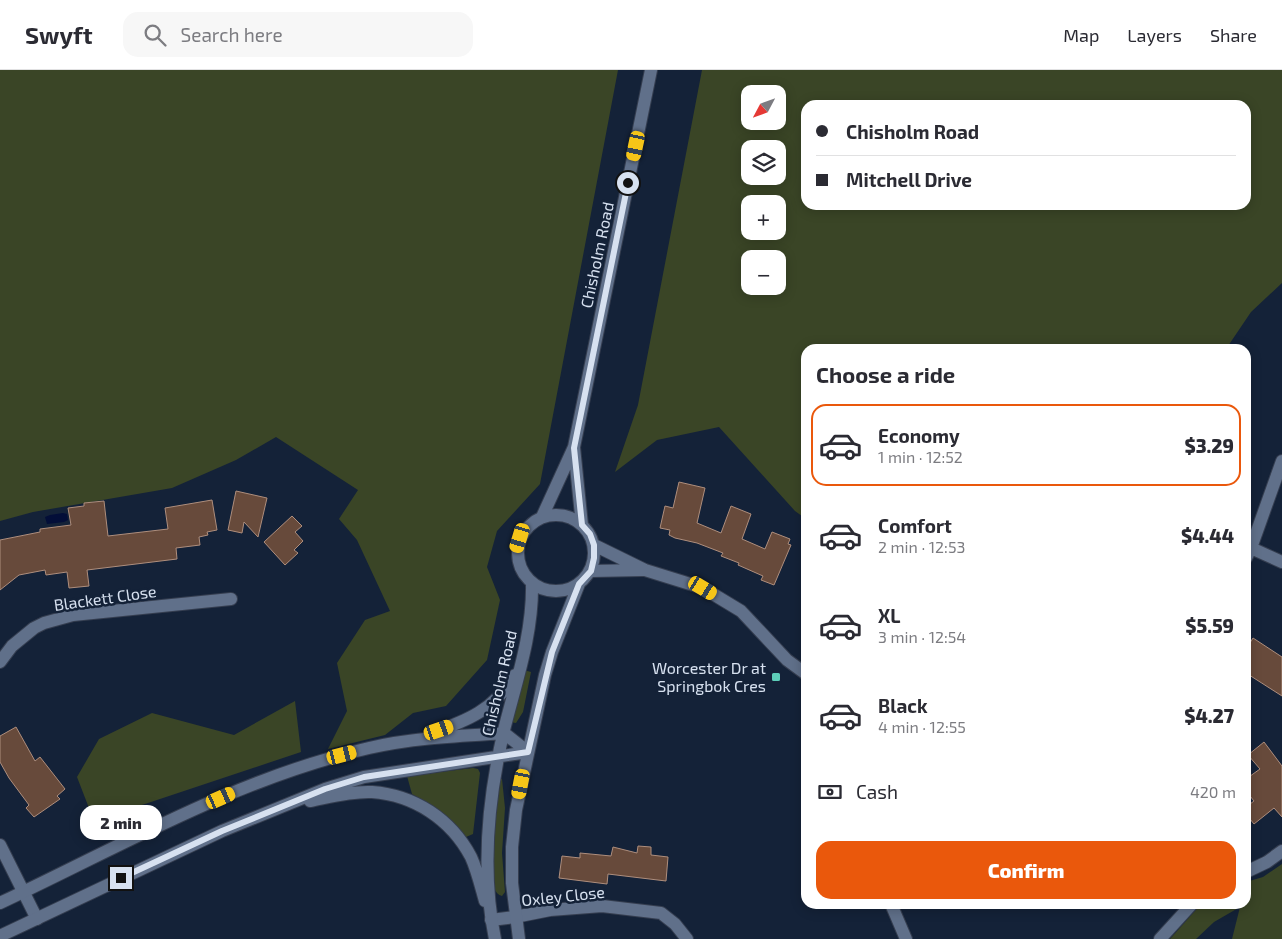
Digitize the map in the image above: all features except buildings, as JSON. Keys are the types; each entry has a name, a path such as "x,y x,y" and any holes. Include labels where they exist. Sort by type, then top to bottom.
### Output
{"street":[{"name":"Chisholm Road","path":"542,517 574,448 651,70"},
{"name":"Chisholm Road","path":"574,448 582,525"},
{"path":"1251,547 1282,461"},
{"path":"553,515 574,519 590,534 594,545 591,571 579,584 568,590 556,592 544,590 532,584 520,568 517,558 520,538 526,529 542,517 553,515"},
{"path":"594,545 645,570 703,588 741,611 787,660 801,670"},
{"path":"1251,554 1282,562"},
{"path":"591,571 645,570"},
{"name":"Chisholm Road","path":"495,939 491,920 488,875 488,839 492,797 504,733 530,626 533,605 532,584"},
{"path":"519,939 512,883 512,847 516,810 552,652 579,584"},
{"name":"Blackett Close","path":"0,662 12,646 34,628 44,623 73,615 231,600"},
{"path":"407,741 456,725 487,708 499,697 520,667"},
{"path":"0,902 235,791 328,759 369,748 407,741 504,733 528,752"},
{"path":"0,936 222,831 325,789 364,777 528,752"},
{"path":"279,807 351,793 371,792 417,803 438,816 456,834 471,858 491,920"},
{"path":"0,845 37,919"},
{"path":"1251,870 1267,862 1282,851"},
{"name":"Oxley Close","path":"491,920 515,918 550,910 602,906 661,913 675,924 687,939"},
{"path":"893,909 906,939"},
{"path":"1160,939 1187,909"}],"green space":[{"path":"0,70 618,70 540,484 497,531 487,567 500,600 487,660 446,706 413,713 385,735 328,749 347,711 337,663 365,620 390,611 357,540 339,519 358,490 276,437 236,460 172,488 33,512 0,521"},
{"path":"702,70 1282,70 1282,283 1251,312 1229,344 801,344 801,515 719,427 657,440 615,472 638,405"},
{"path":"524,670 531,672 523,712 516,723 510,722"},
{"path":"295,701 301,752 94,821 77,777 99,739 152,713 234,735"},
{"path":"478,769 480,773 473,834 466,837 441,813 412,794 407,776"},
{"path":"498,779 502,779 505,808 502,853 505,892 502,896 496,891 491,876"},
{"path":"1282,864 1282,939 1232,939 1240,909 1251,909 1251,881 1263,877"},
{"path":"1197,909 1237,909 1214,922 1196,939 1170,939"}],"water":[{"path":"63,513 67,514 68,520 47,524 45,517"}],"place":[{"name":"Worcester Dr at Springbok Cres","path":"776,677"}],"route":[{"path":"121,878 222,831 325,789 364,777 528,752 541,691 552,652 579,584 591,571 594,558 594,545 590,534 582,525 574,448 628,183"}]}
